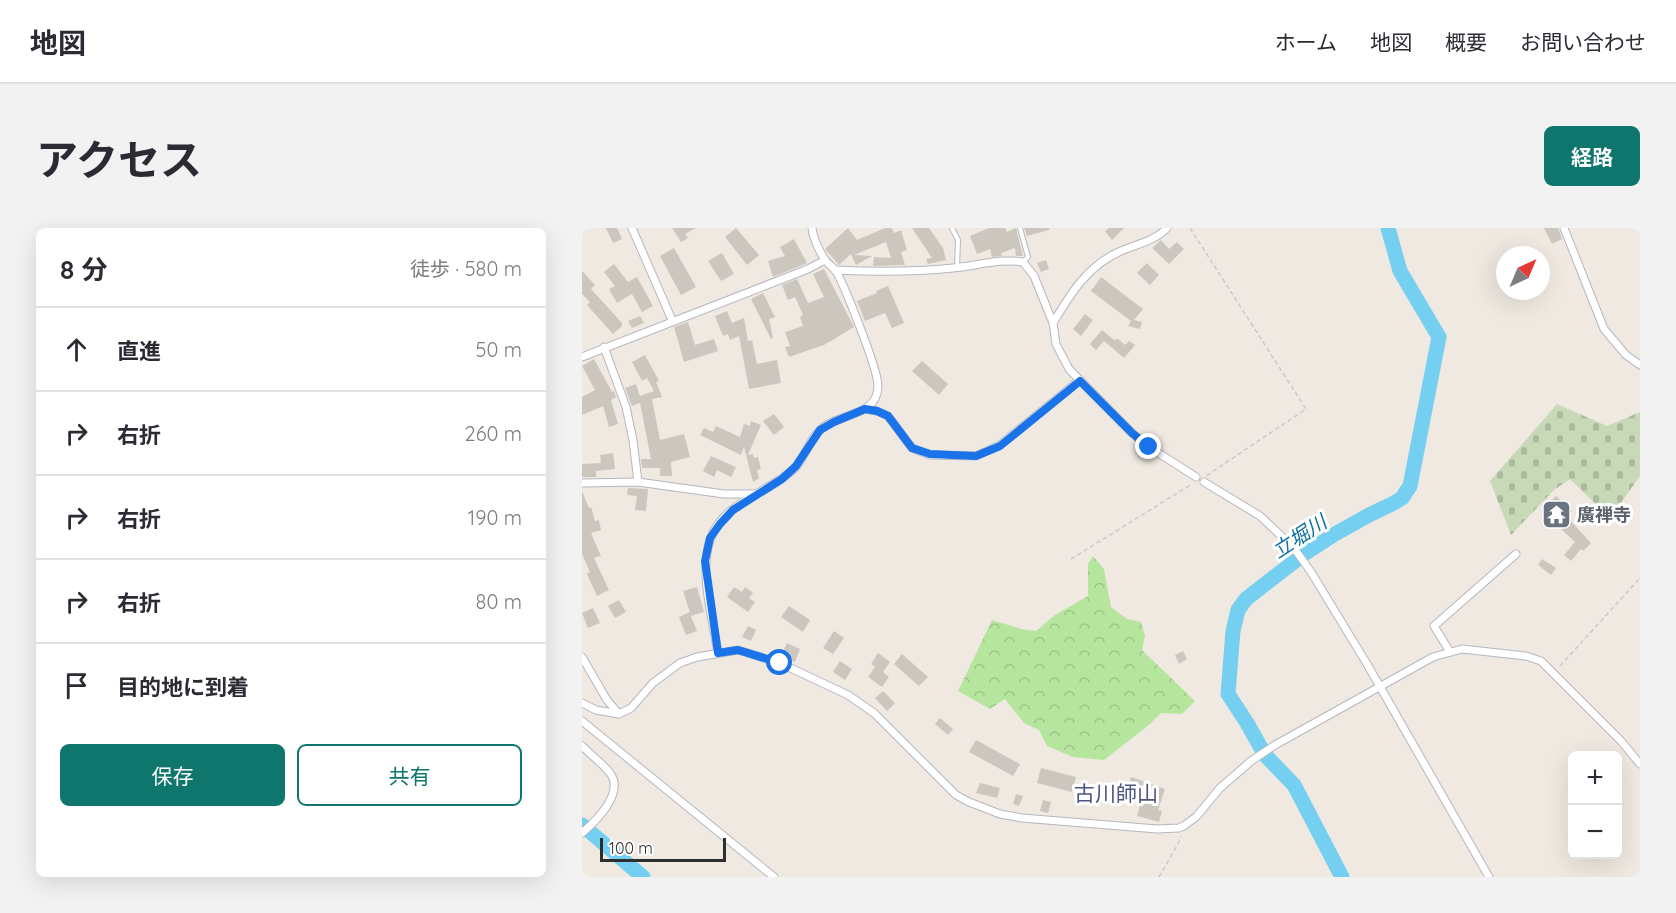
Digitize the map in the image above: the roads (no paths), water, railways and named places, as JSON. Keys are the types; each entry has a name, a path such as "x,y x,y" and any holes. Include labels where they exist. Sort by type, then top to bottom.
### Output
{"street":[{"path":"632,228 672,320"},
{"path":"718,653 705,561 710,538 733,510 782,479 796,466 820,430 865,409 874,400 878,387 876,371 835,270 825,260 812,228"},
{"path":"1053,324 1069,296 1097,264 1120,251 1149,240 1167,228"},
{"path":"1564,228 1604,329 1626,355 1640,364"},
{"path":"582,357 672,320 808,269 825,260"},
{"path":"835,270 879,272 957,268 1013,260 1023,262 1034,276 1053,324 1061,357 1080,381 1140,440 1196,477"},
{"path":"604,347 626,407 638,482"},
{"path":"865,409 888,416 912,448 930,454 976,456 1000,446 1080,381"},
{"path":"582,483 638,482 724,494 757,494"},
{"path":"1204,482 1260,516 1294,548 1381,688 1490,877"},
{"path":"1450,652 1434,626 1516,554"},
{"path":"582,703 596,710 619,714 631,708 653,683 680,663 697,657 738,650 780,663 848,695 874,713 956,795 983,808 1022,818 1157,829 1179,828 1196,817 1220,788 1251,761 1275,745 1434,657 1461,649 1526,656 1541,661 1621,741 1640,764"},
{"path":"582,657 606,700 619,714"},
{"path":"582,722 774,877"},
{"path":"582,746 610,773 614,781 610,800 596,821 582,832"}],"lane":[{"path":"952,228 958,240 957,268"},
{"path":"1020,228 1028,257 1023,262"}],"waterway":[{"name":"立堀川","path":"1342,877 1294,785 1265,755 1228,694 1233,631 1238,610 1246,599 1304,554 1335,534 1402,498 1410,486 1439,337 1400,271 1388,228"},
{"path":"582,825 643,877"}],"place":[{"name":"廣禅寺","path":"1556,514"}],"district":[{"name":"古川師山","path":"1116,793"}]}
